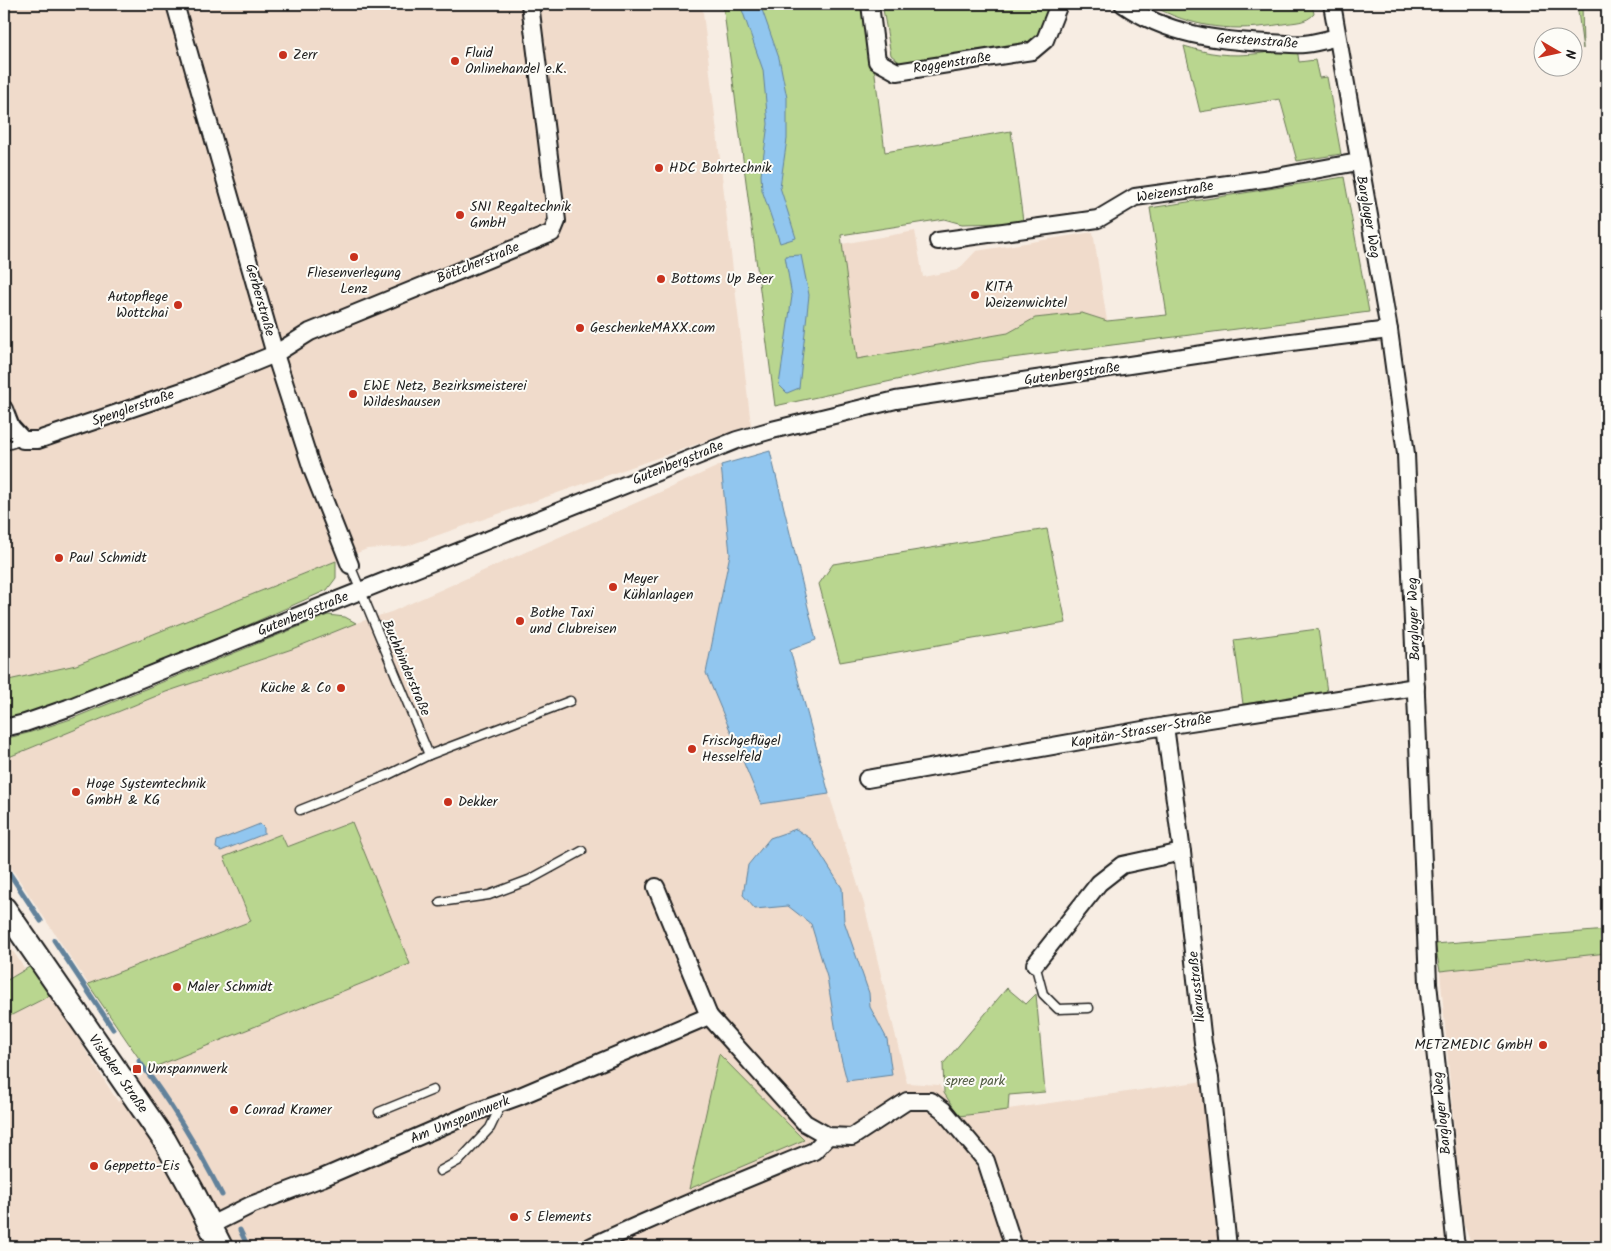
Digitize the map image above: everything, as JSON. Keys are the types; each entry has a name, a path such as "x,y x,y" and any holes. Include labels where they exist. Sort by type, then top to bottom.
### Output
{"main road":[{"name":"Visbeker Straße","path":"4,908 165,1141 221,1247"}],"street":[{"name":"Gerberstraße","path":"175,4 275,354 312,469 350,566"},
{"name":"Böttcherstraße","path":"275,354 310,332 552,232 557,221 530,4"},
{"name":"Roggenstraße","path":"870,4 877,62 897,72 1032,51 1045,40 1059,4"},
{"name":"Gerstenstraße","path":"1123,4 1133,11 1168,27 1201,37 1234,42 1304,44 1338,37"},
{"name":"Bargloyer Weg","path":"1332,4 1358,162 1389,330 1406,454 1428,983 1455,1245"},
{"name":"Weizenstraße","path":"938,242 1098,219 1135,197 1271,178 1358,162"},
{"name":"Gutenbergstraße","path":"4,728 68,708 737,440 896,400 1243,348 1389,330"},
{"name":"Spenglerstraße","path":"22,440 38,440 95,422 194,387 275,354"},
{"path":"4,409 11,427 22,440"},
{"name":"Kapitän-Strasser-Straße","path":"867,778 1166,726 1416,687"},
{"name":"Ikarusstraße","path":"1166,726 1203,1044 1210,1078 1228,1247"},
{"path":"1035,964 1100,883 1122,865 1182,852"},
{"path":"656,887 709,1016 805,1123 828,1136 852,1137 907,1101 931,1101 943,1110 986,1161 1014,1247"},
{"name":"Am Umspannwerk","path":"211,1225 251,1206 709,1016"},
{"path":"590,1247 692,1201 814,1152 828,1136"}],"lane":[{"path":"4,446 22,440"},
{"name":"Gerberstraße","path":"350,566 360,591"},
{"name":"Buchbinderstraße","path":"360,591 429,755"},
{"path":"300,810 388,775 429,755 570,701"},
{"path":"440,902 489,895 529,880 582,851"},
{"path":"1035,964 1043,994 1058,1009 1089,1008"},
{"path":"380,1112 433,1090"},
{"path":"440,1171 460,1160 490,1128 503,1102"}],"shaded area":[{"path":"4,4 702,4 751,425 407,546 367,549 76,665 4,681"},
{"name":"KITA Weizenwichtel","path":"915,231 923,277 958,270 976,251 1093,232 1107,321 1082,313 1035,318 1008,333 857,359 842,244"},
{"path":"721,465 730,554 706,673 761,803 829,794 864,904 907,1083 939,1085 959,1116 1204,1081 1222,1247 4,1247 4,1019 51,995 118,1102 147,1070 410,964 351,822 287,847 281,834 224,857 251,921 88,984 4,857 4,759 166,692 292,649 356,623 391,612"},
{"path":"4,938 25,969 4,982"},
{"path":"1607,953 1607,1247 1472,1247 1462,1218 1440,971"}],"green space":[{"path":"723,4 866,4 885,152 1011,131 1023,221 962,224 944,219 841,235 857,359 1008,333 1035,318 1082,313 1107,321 1167,315 1150,208 1344,177 1369,312 980,362 775,406"},
{"path":"887,4 1053,4 1042,32 1034,43 903,65 891,55 883,9"},
{"path":"1149,4 1312,4 1314,14 1304,21 1247,28 1230,28 1182,19"},
{"path":"1577,4 1582,4 1583,28 1580,28"},
{"path":"1184,46 1210,53 1229,55 1258,54 1297,48 1299,62 1315,60 1319,78 1327,77 1341,154 1297,161 1280,99 1200,112"},
{"path":"1047,529 1066,623 840,662 819,584 833,564"},
{"path":"336,561 336,578 327,590 169,660 74,698 32,713 4,718 4,681 76,665"},
{"path":"328,615 345,617 356,623 292,649 166,692 4,759 4,739 71,719"},
{"path":"1318,629 1327,692 1243,704 1234,640"},
{"path":"352,822 410,964 147,1070 88,984 251,921 224,857 281,834 287,847"},
{"path":"1607,930 1607,953 1440,971 1435,944"},
{"path":"31,966 51,995 4,1019 4,982"},
{"name":"spree park","path":"1007,988 1026,1004 1036,994 1045,1092 1009,1095 1008,1110 959,1116 944,1093 943,1064"},
{"path":"719,1054 804,1140 689,1189"}],"water":[{"path":"740,4 760,4 779,58 787,98 787,139 780,187 796,238 780,243 762,190 761,175 768,124 763,70"},
{"path":"801,255 809,295 799,388 787,393 779,385 792,296 785,256"},
{"path":"770,451 816,640 790,650 829,794 761,804 706,673 730,554 721,465"},
{"path":"260,824 264,828 264,834 221,851 216,848 217,841"},
{"path":"796,829 811,839 842,888 844,921 869,993 870,1007 887,1039 892,1075 847,1081 839,1050 827,977 811,924 788,906 755,909 743,895 748,865 770,838"}],"waterway":[{"path":"4,865 41,921"},
{"path":"54,940 113,1029"},
{"path":"139,1061 184,1126 222,1195"},
{"path":"240,1230 248,1247"}],"place":[{"name":"Zerr","path":"283,55"},
{"name":"Fluid Onlinehandel e.K.","path":"455,61"},
{"name":"HDC Bohrtechnik","path":"659,168"},
{"name":"SNI Regaltechnik GmbH","path":"460,215"},
{"name":"Fliesenverlegung Lenz","path":"354,257"},
{"name":"Bottoms Up Beer","path":"661,279"},
{"name":"KITA Weizenwichtel","path":"975,295"},
{"name":"Autopflege Wottchai","path":"178,305"},
{"name":"GeschenkeMAXX.com","path":"580,328"},
{"name":"EWE Netz, Bezirksmeisterei Wildeshausen","path":"353,394"},
{"name":"Paul Schmidt","path":"59,558"},
{"name":"Meyer Kühlanlagen","path":"613,587"},
{"name":"Bothe Taxi und Clubreisen","path":"520,621"},
{"name":"Küche & Co","path":"341,688"},
{"name":"Frischgeflügel Hesselfeld","path":"692,749"},
{"name":"Hoge Systemtechnik GmbH & KG","path":"76,792"},
{"name":"Dekker","path":"448,802"},
{"name":"Maler Schmidt","path":"177,987"},
{"name":"METZMEDIC GmbH","path":"1543,1045"},
{"name":"Umspannwerk","path":"137,1069"},
{"name":"Conrad Kramer","path":"234,1110"},
{"name":"Geppetto-Eis","path":"94,1166"},
{"name":"5 Elements","path":"514,1217"}]}
